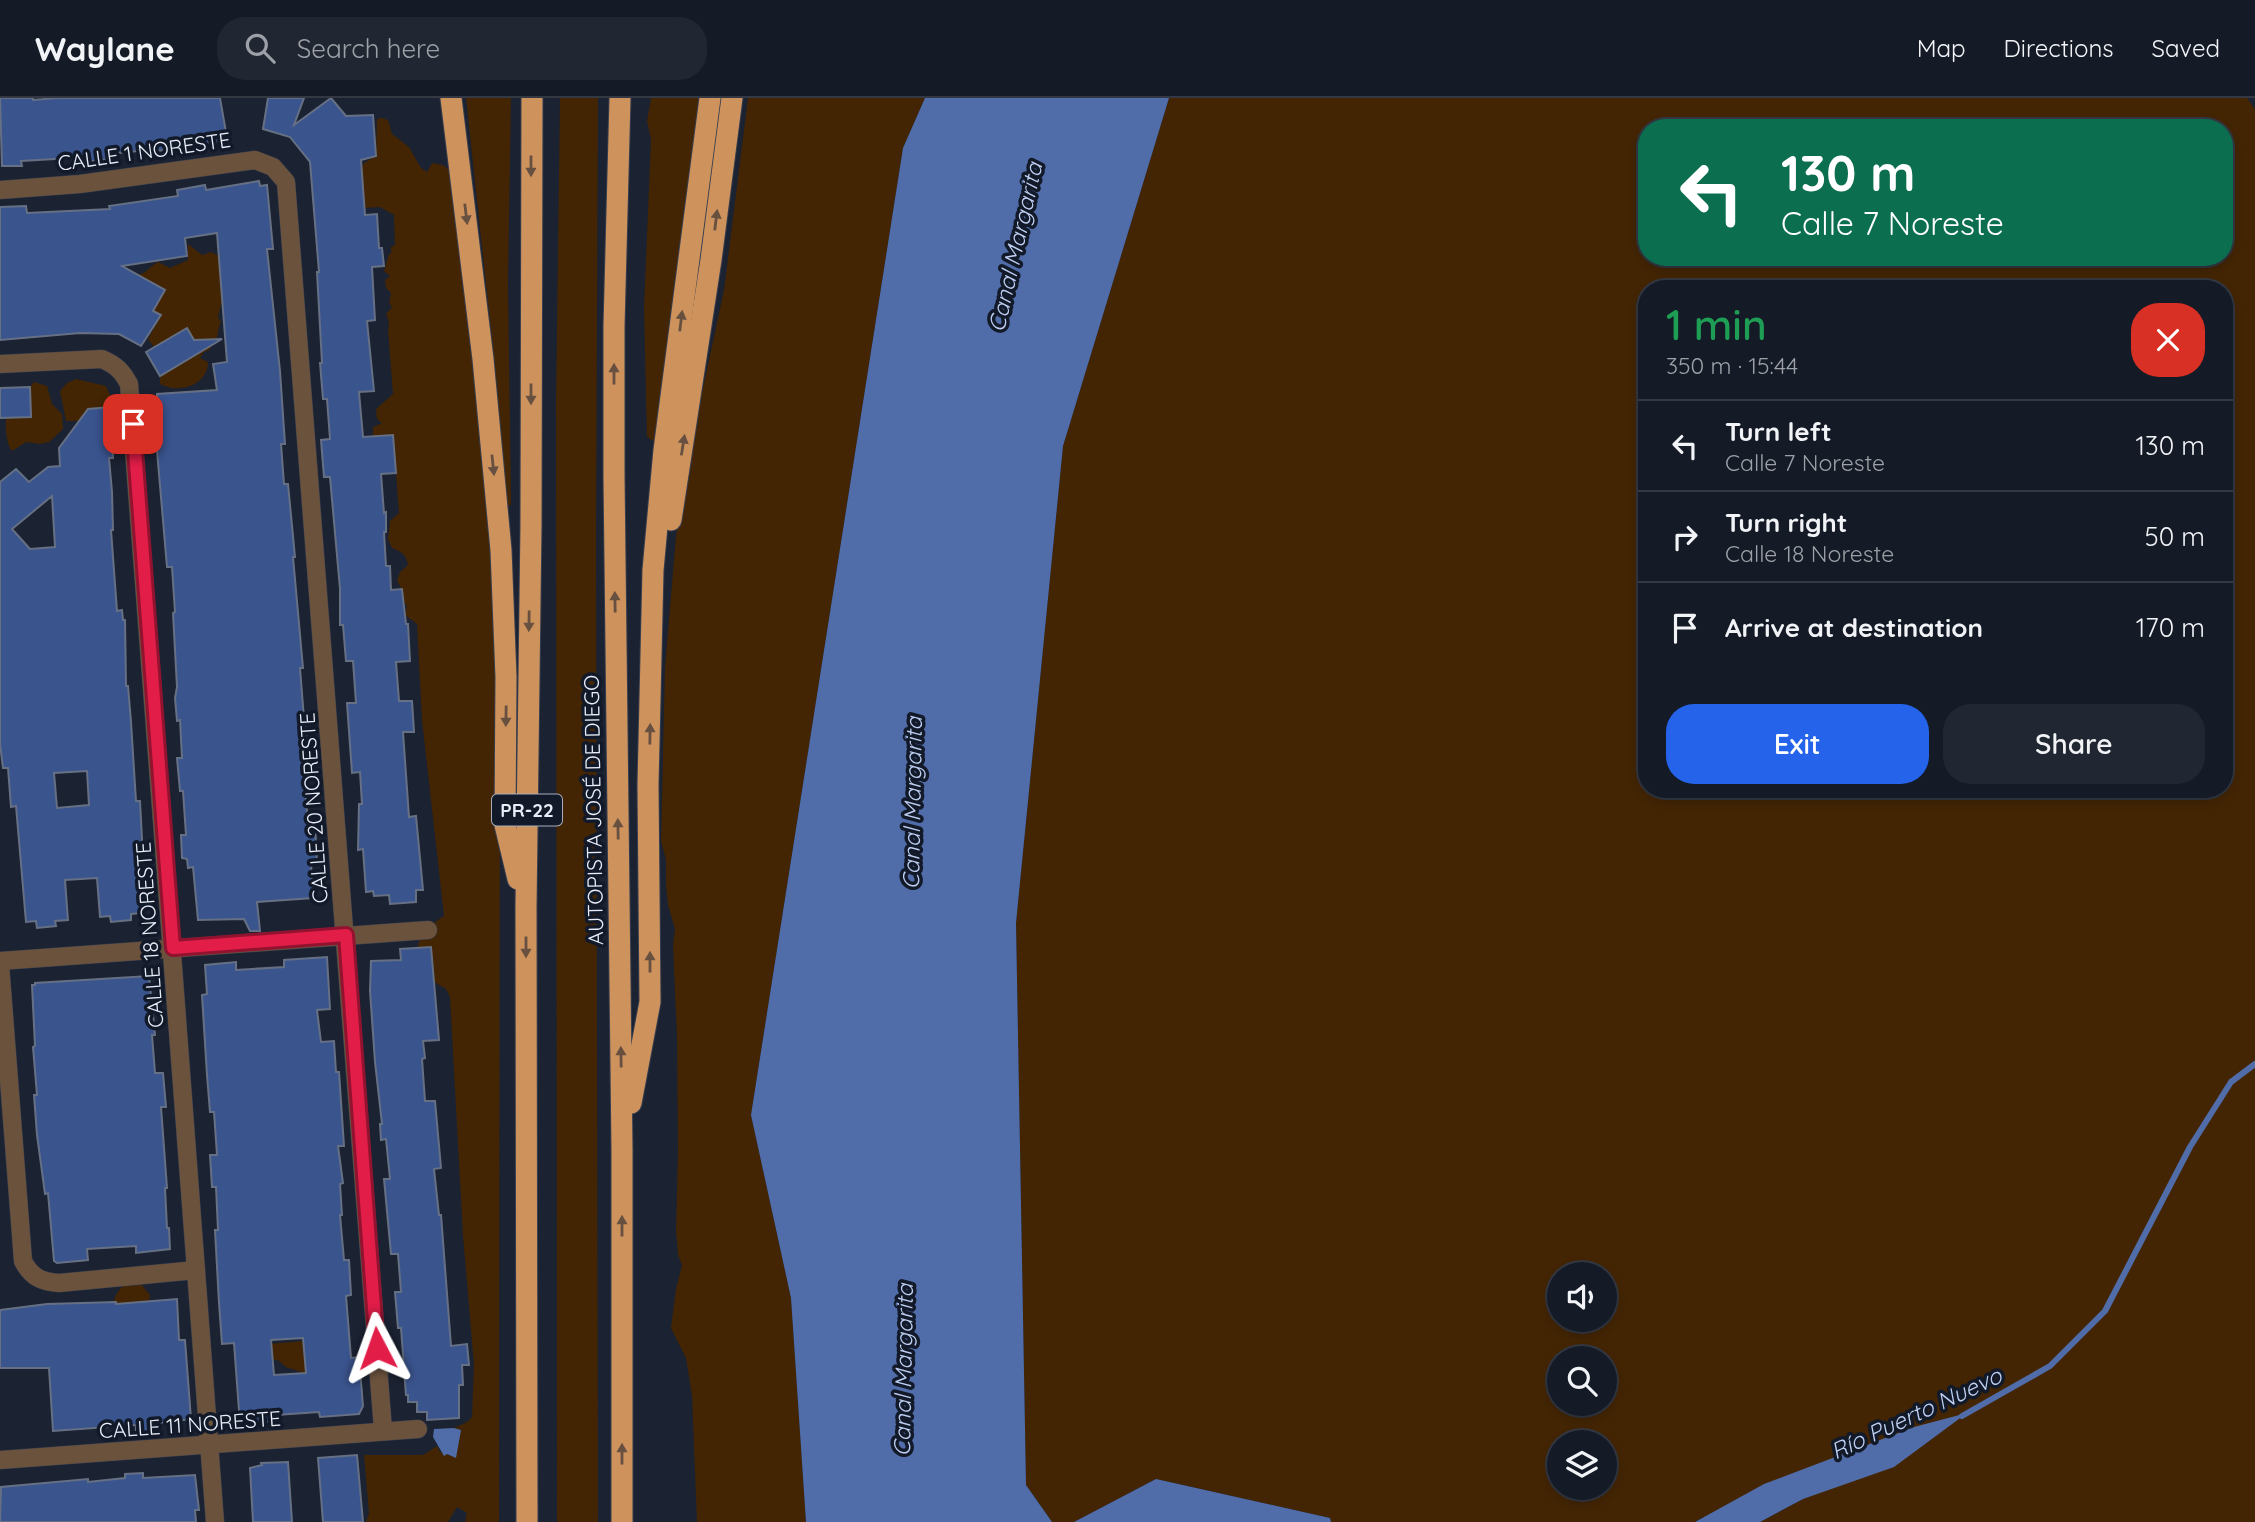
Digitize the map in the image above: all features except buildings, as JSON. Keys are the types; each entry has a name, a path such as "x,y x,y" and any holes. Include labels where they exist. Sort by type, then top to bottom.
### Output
{"highway":[{"path":"451,98 483,359 501,550 506,677 505,825 526,907"},
{"name":"PR-22","path":"527,1522 526,907 531,524 532,98"},
{"name":"AUTOPISTA JOSÉ DE DIEGO","path":"620,98 614,326 614,476 622,1150 622,1522"},
{"path":"622,1150 650,1002 648,785 653,570 664,450 710,98"},
{"path":"652,633 664,578 732,98"}],"street":[{"name":"CALLE 1 NORESTE","path":"0,190 80,184 255,160 273,167 286,182"},
{"name":"CALLE 20 NORESTE","path":"286,182 383,1430"},
{"name":"CALLE 18 NORESTE","path":"0,364 92,357 114,364 129,384 215,1522"},
{"path":"196,1270 59,1283 36,1278 29,1272 23,1261 0,963 428,930"},
{"name":"CALLE 11 NORESTE","path":"0,1460 418,1429"}],"shaded area":[{"path":"466,98 511,98 508,283 511,505 504,506 497,386"},
{"path":"560,98 598,98 598,1522 557,1522 556,402"},
{"path":"651,98 700,98 694,165 689,173 657,443 647,437 644,308 651,139 647,121"},
{"path":"748,98 925,98 903,148 751,1115 791,1298 806,1522 697,1522 692,1395 686,1358 671,1328 682,1265 678,1255 676,1231 678,1151 673,945 675,929 668,905 666,860 661,841 665,667 676,536 691,444 724,290"},
{"path":"1169,98 2247,98 2255,109 2255,1522 1760,1522 1803,1499 1701,1518 1695,1522 1331,1522 1330,1518 1156,1479 1074,1522 1052,1522 1026,1485 1016,923 1063,446"},
{"path":"377,119 388,120 392,134 409,147 421,168 427,172 432,163 443,165 454,174 471,308 500,661 499,1522 465,1522 467,1513 457,1507 448,1522 366,1522 369,1513 364,1455 423,1455 437,1446 440,1452 451,1456 461,1430 454,1428 472,1417 474,1365 463,1236 450,997 446,989 431,980 434,976 433,969 418,948 424,933 444,916 422,720 417,624 405,615 407,606 397,581 400,572 408,565 407,561 403,554 392,548 388,539 390,521 399,513 393,435 373,436 373,427 382,423 377,419 376,409 393,394 389,322 386,314 392,307 389,303 391,293 386,288 385,280 390,276 384,271 391,247 395,245 394,215 380,207 364,208 361,170 364,163 376,156"},
{"path":"188,244 202,255 211,252 219,256 221,293 231,300 222,301 217,337 211,339 210,350 204,352 200,358 208,362 203,377 191,386 175,388 160,384 160,376 200,351 187,328 154,347 148,339 161,315 153,311 165,290 122,269 127,268 141,274 158,262 170,268 188,260"},
{"path":"76,379 106,386 111,398 105,412 83,421 66,421 60,391 67,383"},
{"path":"34,382 47,386 52,404 62,414 63,429 49,442 26,442 12,451 6,433 8,399 10,418 30,417 30,387"},
{"path":"134,1282 141,1284 150,1295 149,1302 113,1302 120,1289"},
{"path":"315,1340 318,1413 309,1400 304,1373 286,1367 278,1360 271,1360 269,1344"}],"water":[{"name":"Canal Margarita","path":"925,98 1169,98 1063,446 1016,923 1026,1485 1052,1522 806,1522 791,1298 751,1115 903,148"},
{"path":"1967,1413 1894,1467 1803,1499 1760,1522 1695,1522 1764,1484 1914,1427"},
{"path":"434,1429 461,1430 456,1458 447,1454 444,1456 433,1437"},
{"path":"1156,1479 1330,1518 1331,1522 1074,1522"}],"waterway":[{"name":"Río Puerto Nuevo","path":"1962,1416 2050,1366 2105,1311 2190,1147 2231,1082 2255,1064"}],"route":[{"path":"133,424 173,948 346,935 377,1348"}]}
